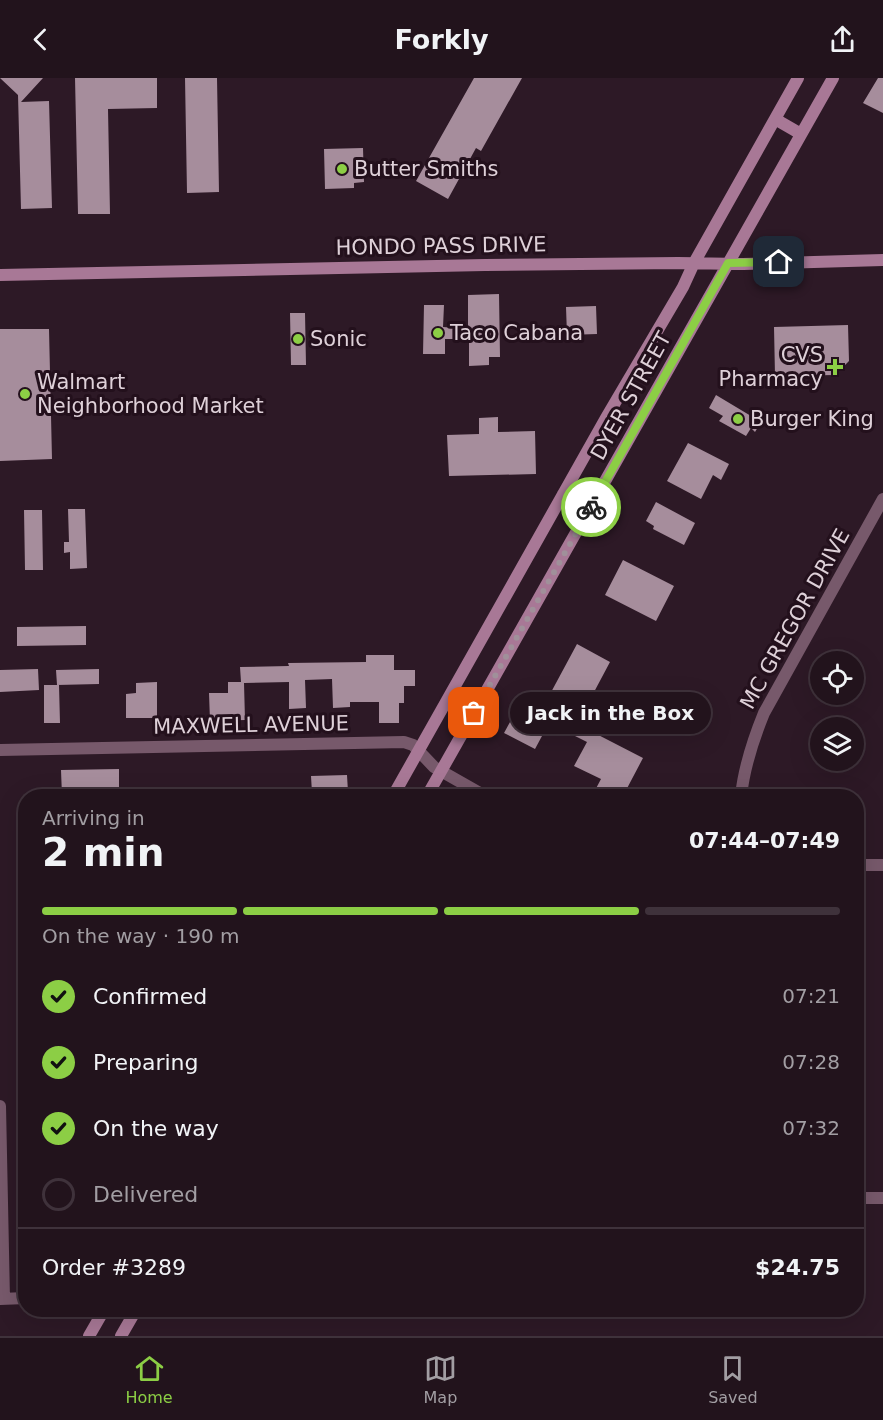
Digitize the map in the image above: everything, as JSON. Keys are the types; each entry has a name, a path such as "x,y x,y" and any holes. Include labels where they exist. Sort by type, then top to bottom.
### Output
{"main road":[{"name":"DYER STREET","path":"397,789 683,287 694,262 798,78"},
{"name":"DYER STREET","path":"431,789 833,78"},
{"path":"775,119 801,134"},
{"name":"HONDO PASS DRIVE","path":"0,275 883,260"},
{"path":"563,494 589,509"},
{"path":"89,1336 100,1317"},
{"path":"121,1336 130,1317"}],"street":[{"name":"MC GREGOR DRIVE","path":"742,789 754,737 764,713 883,499"},
{"name":"MAXWELL AVENUE","path":"0,750 397,742 408,743 419,750 430,764 473,789"},
{"path":"864,865 883,865"},
{"path":"0,1106 2,1299 18,1298"},
{"path":"864,1198 883,1198"}],"building":[{"path":"0,78 43,78 21,102 49,101 52,208 21,209 18,95"},
{"path":"75,78 157,78 157,108 108,109 110,214 78,214"},
{"path":"185,78 217,78 219,192 187,193"},
{"path":"474,78 522,78 481,151 476,148 448,199 416,181"},
{"path":"878,78 883,78 883,113 863,103"},
{"path":"363,148 364,182 354,183 354,188 325,189 324,149"},
{"path":"499,294 500,357 489,357 489,365 469,366 469,339 445,339 445,354 423,354 424,305 444,305 443,327 468,329 468,295"},
{"path":"596,306 597,334 567,335 566,307"},
{"name":"Sonic","path":"290,313 305,313 306,365 291,365"},
{"name":"CVS Pharmacy","path":"848,325 849,361 835,375 775,376 774,327"},
{"name":"Walmart Neighborhood Market","path":"0,329 49,329 52,459 0,461"},
{"name":"Burger King","path":"716,395 761,422 755,432 751,428 746,436 719,421 723,416 709,408"},
{"path":"498,417 498,432 535,431 536,474 449,476 447,435 479,434 479,418"},
{"path":"688,443 729,464 721,480 713,475 701,499 667,481"},
{"path":"656,502 695,523 684,545 653,529 654,526 646,521"},
{"path":"68,509 85,509 87,568 70,569 70,552 64,553 64,542 69,542"},
{"path":"24,510 42,510 43,570 25,570"},
{"path":"623,560 674,586 656,621 605,595"},
{"path":"86,626 86,645 17,646 17,627"},
{"path":"577,644 610,662 577,724 643,758 627,789 596,789 601,779 574,766 587,742 549,723 535,749 504,733 516,711 535,722"},
{"path":"366,655 394,655 394,670 415,670 415,686 404,686 404,703 399,703 399,723 379,723 379,702 350,702 350,707 333,708 332,679 305,680 306,708 289,709 289,682 244,683 245,720 210,721 209,693 228,693 228,682 241,682 240,667 289,666 288,663 366,662"},
{"path":"38,669 39,690 0,692 0,670"},
{"path":"99,669 99,684 57,685 56,670"},
{"path":"157,682 157,718 126,718 126,694 136,693 136,683"},
{"path":"44,685 59,685 60,723 44,723"},
{"path":"119,769 119,789 62,789 61,770"},
{"path":"347,775 348,789 312,789 311,776"}],"way so far":[{"path":"474,713 591,507"}],"place":[{"name":"Butter Smiths","path":"342,169"},
{"name":"Taco Cabana","path":"438,333"},
{"name":"Sonic","path":"298,339"},
{"name":"CVS Pharmacy","path":"835,367"},
{"name":"Walmart Neighborhood Market","path":"25,394"},
{"name":"Burger King","path":"738,419"},
{"name":"Jack in the Box","path":"474,713"}],"route":[{"path":"591,507 728,263 779,262"}]}
